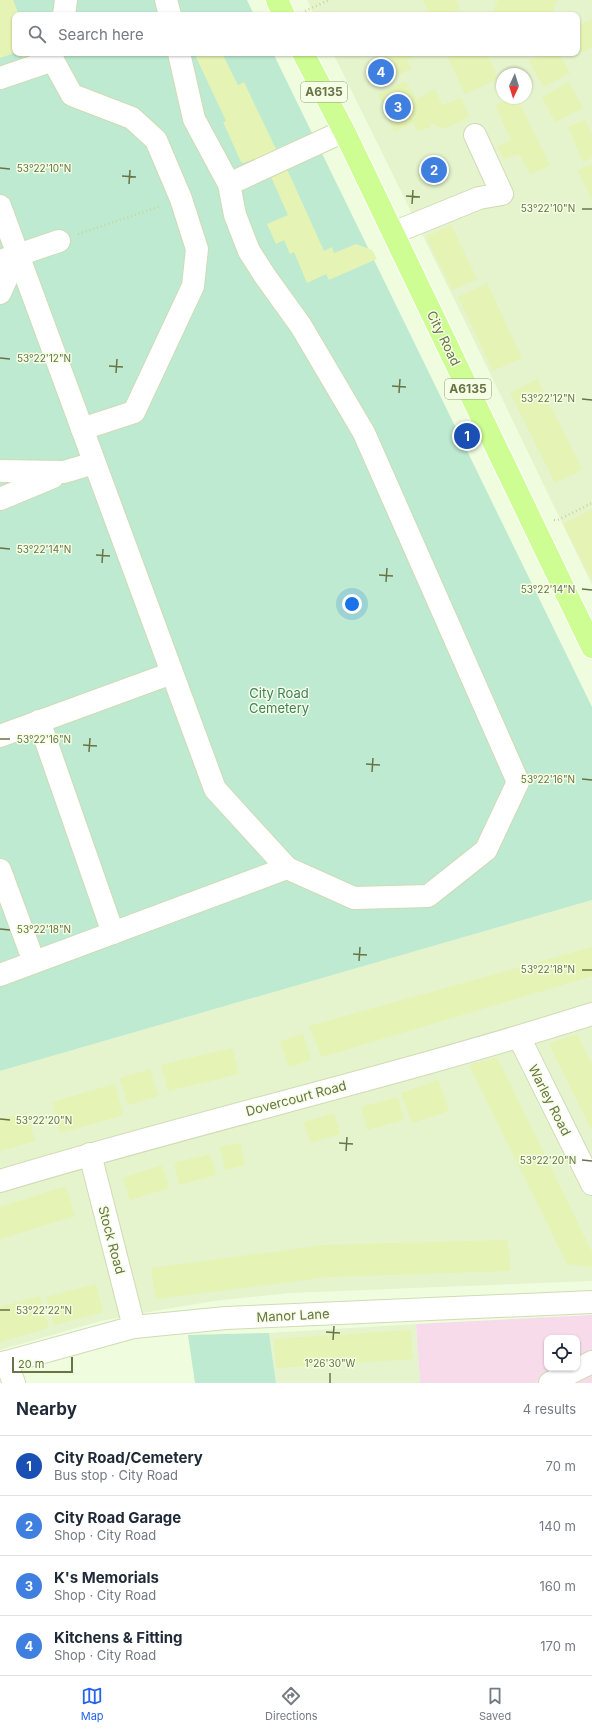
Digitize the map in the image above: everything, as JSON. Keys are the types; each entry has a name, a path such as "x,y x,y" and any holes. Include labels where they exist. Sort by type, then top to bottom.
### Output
{"main road":[{"path":"277,0 290,12"},
{"name":"City Road","path":"305,56 344,131 592,647"}],"street":[{"path":"64,12 66,0"},
{"path":"166,0 169,12"},
{"path":"6,254 82,429 215,789 287,868 354,898 428,896 486,850 518,782 364,433 301,326 249,251 235,215 229,184 194,119 180,56"},
{"path":"0,78 51,57 72,95 132,118 156,140 181,199 197,249 193,286 134,412 82,429"},
{"path":"229,184 344,131"},
{"path":"393,233 479,198 502,194 475,134"},
{"path":"0,206 6,254 0,293"},
{"path":"6,254 59,241"},
{"path":"0,499 64,472 94,463"},
{"path":"0,471 64,472"},
{"path":"0,736 172,673"},
{"path":"39,721 113,933"},
{"path":"0,975 287,868"},
{"path":"0,870 34,962"},
{"name":"Dovercourt Road","path":"0,1181 90,1154 519,1037 592,1014"},
{"name":"Warley Road","path":"519,1037 592,1184"},
{"name":"Stock Road","path":"90,1154 134,1327"},
{"name":"Manor Lane","path":"3,1363 134,1327 226,1318 592,1302"},
{"path":"550,1383 592,1362"},
{"path":"3,1363 14,1383"}],"path":[{"path":"297,12 329,0"},
{"path":"93,229 166,204"},
{"path":"552,520 558,520 592,503"}],"shaded area":[{"path":"307,0 592,0 592,585 334,56 580,56 580,12 313,12"},
{"path":"592,900 592,1281 289,1293 214,1301 101,1321 0,1350 0,1071"},
{"path":"592,1315 592,1383 420,1383 416,1324"},
{"path":"416,1324 420,1383 276,1383 269,1333"}],"green space":[{"name":"City Road Cemetery","path":"0,0 247,0 253,12 12,12 12,56 274,56 592,707 592,900 0,1071"},
{"path":"269,1333 276,1383 195,1383 188,1335"}],"building":[{"path":"0,0 13,0 18,12 12,12 12,54 0,58"},
{"path":"423,0 456,0 460,9 454,12 429,12"},
{"path":"498,0 557,0 552,12 493,11"},
{"path":"592,19 592,47 581,53 580,51 580,25"},
{"path":"22,56 35,56 24,62"},
{"path":"224,56 238,85 244,82 276,149 282,146 292,167 287,169 324,251 332,247 334,253 356,244 372,250 377,259 329,280 326,274 307,283 294,252 290,254 284,240 276,244 267,224 288,215 271,177 264,180 254,159 244,163 241,162 223,122 226,121 196,57"},
{"path":"373,56 415,56 407,60 411,69 384,82"},
{"path":"447,56 488,56 496,74 496,80 465,94"},
{"path":"539,56 561,56 570,73 543,87 529,61"},
{"path":"405,81 417,99 435,89 442,105 461,98 469,117 444,129 429,122 431,127 418,131 413,123 394,132 378,94"},
{"path":"569,82 583,108 555,122 542,97"},
{"path":"520,104 550,166 530,174 519,154 504,159 497,147 511,140 495,105"},
{"path":"585,120 592,133 592,158 583,162 568,127"},
{"path":"592,164 592,201 578,170"},
{"path":"451,225 477,279 452,290 426,237"},
{"path":"487,283 522,358 493,371 458,297"},
{"path":"537,379 582,470 555,483 510,393"},
{"path":"592,509 592,580 563,524"},
{"path":"592,947 592,976 322,1057 309,1026"},
{"path":"303,1034 311,1060 289,1067 280,1041"},
{"path":"577,1034 592,1065 592,1131 549,1044"},
{"path":"232,1048 239,1074 168,1091 161,1065"},
{"path":"497,1057 592,1252 592,1267 567,1264 469,1065"},
{"path":"150,1069 158,1096 128,1105 120,1078"},
{"path":"438,1080 449,1111 412,1123 401,1093"},
{"path":"115,1084 123,1115 60,1133 52,1102"},
{"path":"398,1097 404,1120 367,1130 361,1107"},
{"path":"27,1112 35,1141 0,1151 0,1119"},
{"path":"334,1113 340,1134 310,1143 304,1122"},
{"path":"240,1143 245,1165 225,1170 220,1147"},
{"path":"210,1154 216,1175 179,1185 174,1163"},
{"path":"162,1165 169,1188 130,1200 123,1178"},
{"path":"66,1186 75,1216 0,1239 0,1207"},
{"path":"508,1240 510,1271 327,1277 156,1299 151,1268 325,1245"},
{"path":"96,1284 103,1312 54,1325 46,1297"},
{"path":"40,1296 49,1328 0,1342 0,1307"},
{"path":"411,1330 413,1359 276,1368 274,1339"}],"place":[{"name":"Kitchens & Fitting","path":"381,72"},
{"name":"K's Memorials","path":"398,107"},
{"name":"City Road Garage","path":"434,170"},
{"name":"City Road/Cemetery","path":"467,436"}]}
